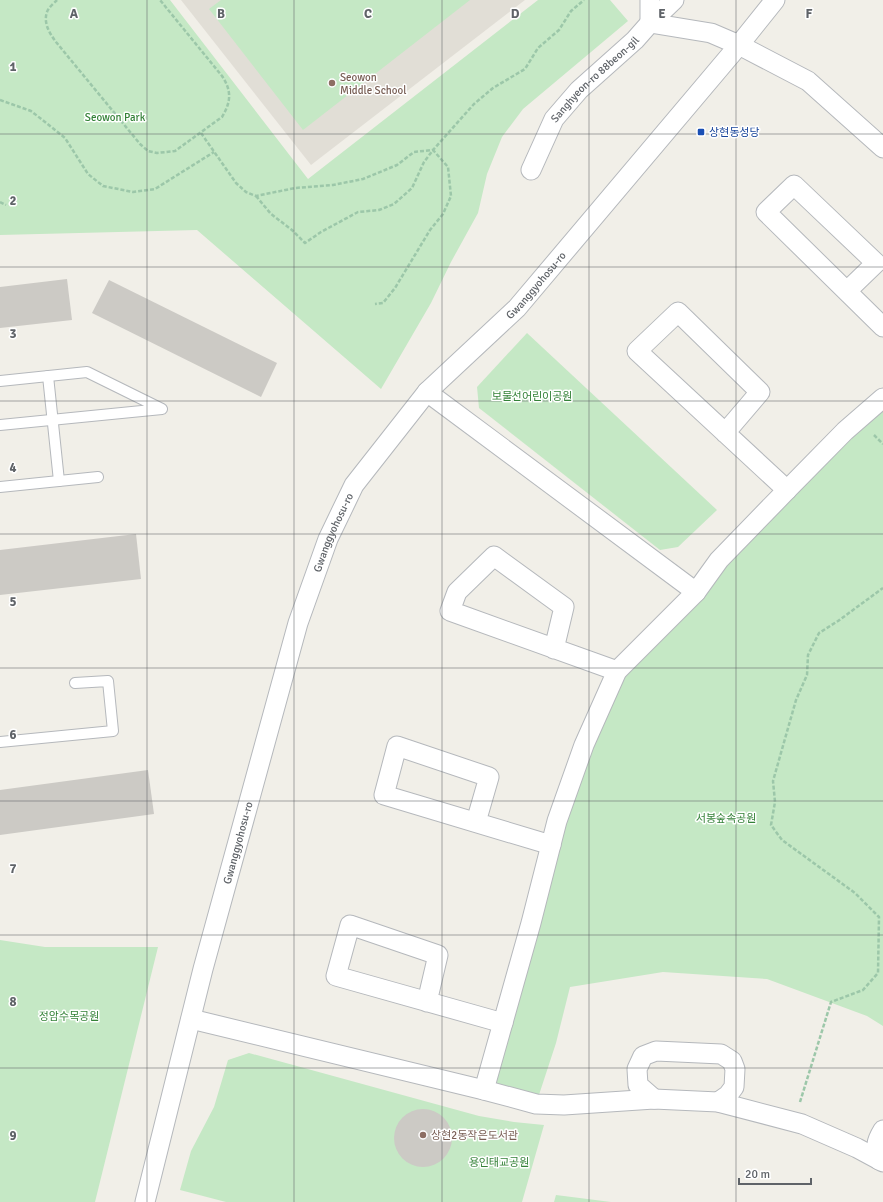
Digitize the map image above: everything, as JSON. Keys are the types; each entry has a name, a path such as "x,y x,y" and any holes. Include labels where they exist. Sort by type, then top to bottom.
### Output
{"street":[{"path":"650,0 650,23 711,33 739,45 808,81 883,148"},
{"name":"Sanghyeon-ro 88beon-gil","path":"532,170 554,119 579,90 635,40 674,0"},
{"name":"Gwanggyohosu-ro","path":"145,1202 203,969 298,623 328,539 354,485 427,392 518,308 775,0"},
{"path":"847,292 876,263 794,185 766,212 847,292 883,327"},
{"path":"725,433 760,392 678,312 637,351 725,433 787,490"},
{"path":"427,392 696,592"},
{"path":"484,1090 532,922 557,821 584,744 616,671 696,592 719,560 787,490 845,431 883,398"},
{"path":"554,649 564,607 494,556 456,592 450,611 554,649 616,671"},
{"path":"476,822 489,777 397,746 384,795 551,845"},
{"path":"427,1002 438,955 350,925 336,976 427,1002 503,1023"},
{"path":"191,1019 536,1104 564,1105 654,1099 718,1102 802,1124 857,1148 881,1161"},
{"path":"654,1099 638,1086 636,1069 643,1056 656,1051 721,1054 732,1061 735,1069 734,1088 728,1095 718,1102"},
{"path":"881,1161 876,1149 877,1140 883,1130"}],"lane":[{"path":"0,381 87,372 162,410 0,425"},
{"path":"48,376 59,481"},
{"path":"0,487 98,477"},
{"path":"0,742 113,731 108,680 75,683"}],"path":[{"path":"57,0 47,12 49,33 140,144 148,151 156,153 175,151 222,117 226,110 230,91 227,84 160,0"},
{"path":"201,133 236,183 246,192 256,196 271,214 292,230 305,243 321,232 358,212 379,210 394,204 412,188 424,162 474,104 493,88 525,69 538,48 559,30 571,11 584,0"},
{"path":"0,100 31,111 65,138 88,174 104,186 133,192 155,188 214,152"},
{"path":"256,196 295,188 333,185 363,179 397,165 414,152 433,150"},
{"path":"375,304 383,303 395,288 430,230 443,214 451,196 448,167 433,150"},
{"path":"0,202 6,205"},
{"path":"794,1122 830,1002 863,990 878,973 879,917 855,893 782,840 771,825 775,802 773,781 796,700 807,675 808,655 819,633 883,588"}],"shaded area":[{"name":"Seowon Middle School","path":"181,0 525,0 311,165"}],"green space":[{"name":"Seowon Park","path":"0,0 170,0 308,179 538,0 610,0 628,21 523,109 502,137 487,174 478,213 451,262 431,303 381,389 197,230 0,235"},
{"name":"Seowon Middle School","path":"221,0 470,0 303,130 209,9"},
{"name":"보물선어린이공원","path":"527,333 717,510 678,547 660,550 479,408 477,387"},
{"name":"서봉숲속공원","path":"883,398 883,1026 867,1016 767,979 663,972 570,987 556,1043 536,1104 484,1090 551,845 617,671"},
{"name":"정암수목공원","path":"0,940 45,947 158,947 95,1202 0,1202"},
{"name":"용인태교공원","path":"249,1053 479,1116 544,1125 522,1202 226,1202 180,1190 191,1151 214,1107 228,1060"},
{"path":"556,1195 611,1202 554,1202"}],"building":[{"path":"67,279 72,320 0,328 0,287"},
{"path":"109,280 277,363 261,397 92,313"},
{"path":"136,534 141,579 0,595 0,550"},
{"path":"148,770 154,814 0,835 0,790"},
{"name":"상현2동작은도서관","path":"423,1109 434,1111 444,1117 450,1127 452,1138 450,1149 444,1159 434,1165 423,1167 412,1165 402,1159 396,1149 394,1138 396,1127 402,1117 412,1111"}],"place":[{"name":"Seowon Middle School","path":"332,83"},
{"name":"상현동성당","path":"701,132"},
{"name":"상현2동작은도서관","path":"423,1135"}]}
